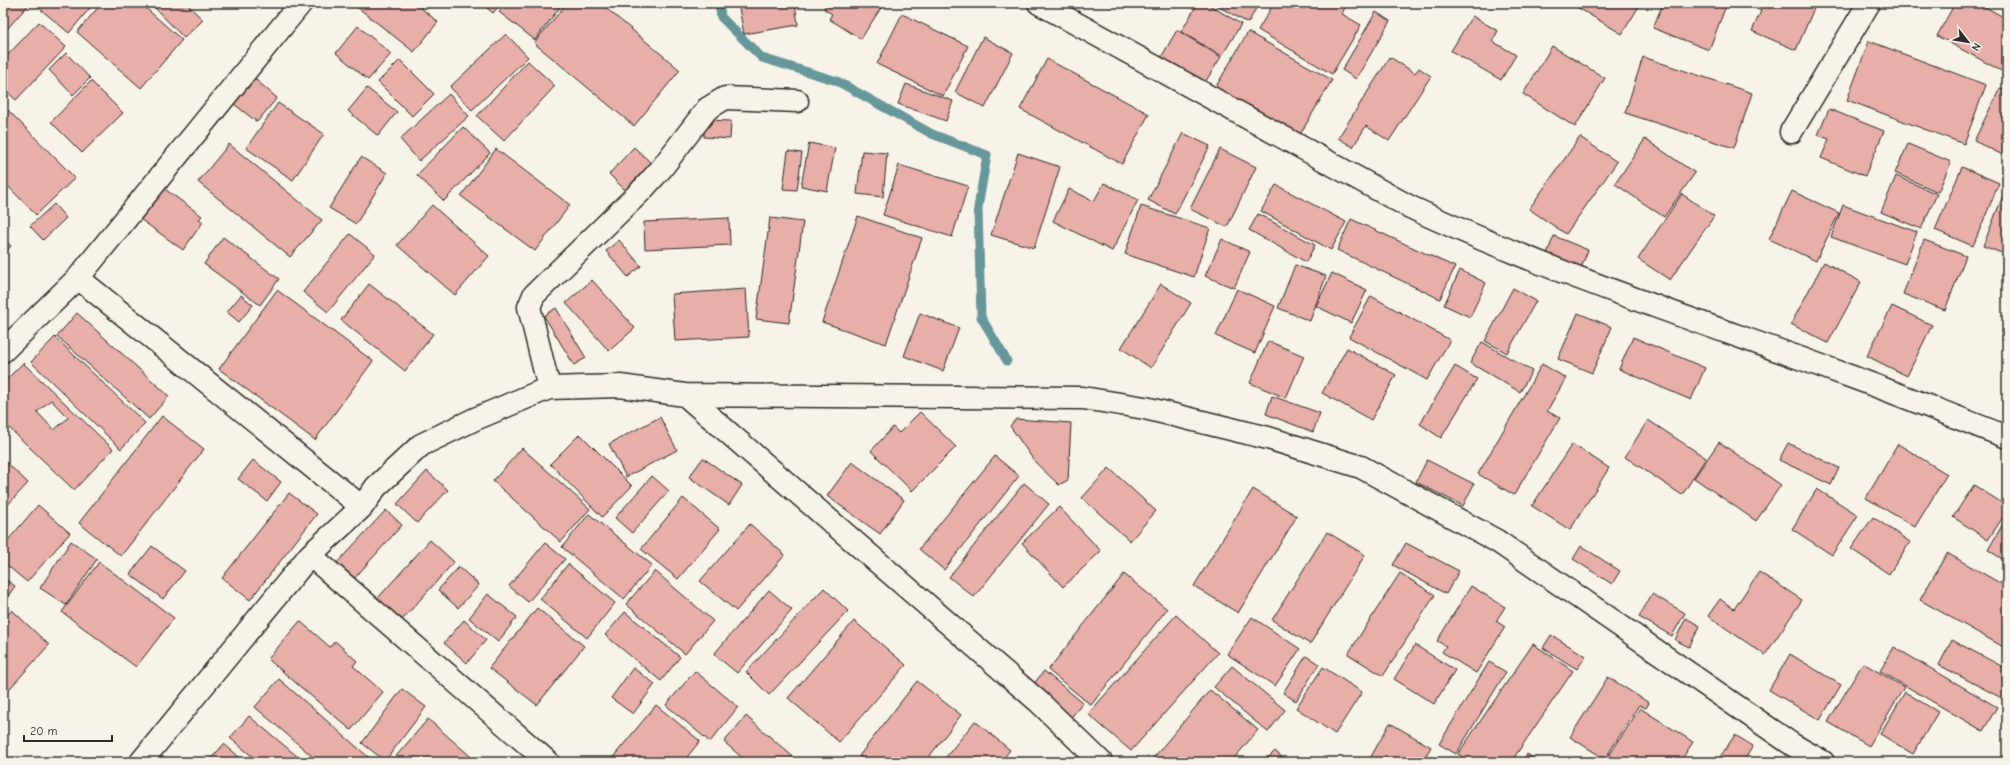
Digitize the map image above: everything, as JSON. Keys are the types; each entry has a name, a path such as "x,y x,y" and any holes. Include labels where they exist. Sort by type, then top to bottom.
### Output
{"street":[{"path":"3,351 78,278 301,3"},
{"path":"1039,3 1408,206 1451,227 1678,316 1842,373 2007,437"},
{"path":"1791,132 1869,3"},
{"path":"549,388 529,307 534,295 643,189 661,169 707,109 725,98 797,101"},
{"path":"78,278 362,507"},
{"path":"140,762 310,555 362,507 376,487 421,445 475,419 549,388 620,386 685,395 1083,398 1145,408 1238,431 1361,467 1497,541 1793,745 1823,762"},
{"path":"685,395 1033,697 1101,762"},
{"path":"310,555 548,762"}],"building":[{"path":"3,3 30,3 7,29 3,25"},
{"path":"43,3 94,3 69,33 39,8"},
{"path":"102,3 140,3 182,40 141,88 77,32"},
{"path":"150,3 186,3 203,20 184,38"},
{"path":"352,3 415,3 438,22 414,52"},
{"path":"481,3 501,3 493,13"},
{"path":"506,3 563,3 535,40 499,12"},
{"path":"567,3 600,3 680,70 634,126 534,43"},
{"path":"738,3 795,3 798,25 744,34"},
{"path":"826,3 884,3 861,39 829,19 832,14 824,9"},
{"path":"1198,3 1206,3 1241,24 1222,56 1181,32"},
{"path":"1212,3 1259,3 1248,23"},
{"path":"1274,3 1338,3 1345,7 1342,14 1361,25 1332,74 1258,30"},
{"path":"1570,3 1641,3 1622,34"},
{"path":"1663,3 1727,3 1709,50 1653,28"},
{"path":"1753,3 1807,3 1815,6 1796,50 1752,31 1761,11 1752,7"},
{"path":"1955,3 1978,3 2007,19 2007,74 1937,36"},
{"path":"1376,12 1390,21 1356,79 1342,70"},
{"path":"902,14 968,46 943,96 877,64"},
{"path":"1472,16 1498,31 1492,41 1516,55 1501,80 1451,51"},
{"path":"39,22 66,47 16,100 3,88 3,60"},
{"path":"358,26 391,54 368,80 336,53"},
{"path":"1177,30 1221,57 1202,87 1159,61"},
{"path":"1248,32 1332,80 1295,143 1211,95"},
{"path":"506,34 528,57 472,110 450,87"},
{"path":"983,37 1013,53 985,108 955,92"},
{"path":"1869,41 1986,85 1964,144 1847,100"},
{"path":"1552,46 1605,78 1575,127 1523,94"},
{"path":"66,53 90,78 73,95 49,70"},
{"path":"1390,57 1415,73 1419,68 1431,76 1389,141 1366,126 1353,147 1338,138"},
{"path":"1643,57 1752,93 1734,148 1625,113"},
{"path":"1047,59 1149,114 1122,164 1020,109"},
{"path":"400,60 434,94 412,116 378,82"},
{"path":"528,61 555,86 504,141 477,116"},
{"path":"255,79 277,98 257,122 234,104"},
{"path":"91,81 123,113 82,153 51,122"},
{"path":"906,84 953,101 946,121 898,104"},
{"path":"367,88 397,112 378,136 348,111"},
{"path":"2000,88 2007,91 2007,157 1974,141"},
{"path":"449,94 469,116 419,161 400,139"},
{"path":"278,103 324,134 293,180 246,148"},
{"path":"3,105 75,178 36,215 3,181"},
{"path":"1829,109 1884,131 1865,176 1821,158 1829,139 1818,135"},
{"path":"704,120 731,121 730,139 704,137"},
{"path":"463,127 490,153 444,201 417,175"},
{"path":"1183,133 1210,146 1175,214 1148,200"},
{"path":"1580,137 1617,162 1566,234 1529,209"},
{"path":"1645,139 1695,173 1664,217 1615,184"},
{"path":"809,143 835,148 827,191 801,186"},
{"path":"229,144 322,220 290,257 198,182"},
{"path":"1908,144 1951,162 1938,192 1895,173"},
{"path":"634,147 651,163 625,190 609,174"},
{"path":"496,149 570,205 535,251 461,196"},
{"path":"1220,149 1256,167 1227,227 1190,209"},
{"path":"788,151 802,153 797,190 783,189"},
{"path":"862,151 887,153 883,197 857,194"},
{"path":"1018,153 1060,167 1034,248 991,235"},
{"path":"361,157 387,173 356,224 329,208"},
{"path":"899,165 968,186 952,237 883,215"},
{"path":"1962,167 1999,183 1973,246 1935,230"},
{"path":"1896,176 1937,194 1921,229 1881,212"},
{"path":"1104,183 1138,200 1112,251 1053,221 1069,189 1094,201"},
{"path":"1276,185 1346,222 1331,250 1261,211"},
{"path":"162,187 202,216 199,219 203,222 183,250 140,219"},
{"path":"1792,191 1839,213 1816,261 1769,239"},
{"path":"2004,193 2007,194 2007,255 1983,246"},
{"path":"1682,194 1714,216 1670,280 1638,259"},
{"path":"54,204 66,218 43,240 30,226"},
{"path":"432,205 489,256 455,295 397,245"},
{"path":"1843,205 1917,232 1905,264 1831,237"},
{"path":"1141,206 1210,228 1194,277 1125,254"},
{"path":"1258,214 1315,245 1306,262 1249,230"},
{"path":"858,216 922,238 886,344 822,322"},
{"path":"729,218 730,245 645,249 644,222"},
{"path":"770,218 803,222 789,323 756,319"},
{"path":"1351,219 1455,267 1440,299 1337,250"},
{"path":"350,234 375,254 328,312 303,292"},
{"path":"1554,236 1588,250 1578,276 1544,261"},
{"path":"223,237 279,279 260,305 204,264"},
{"path":"3,239 11,246 3,255"},
{"path":"1222,239 1250,252 1234,288 1205,276"},
{"path":"619,240 641,266 628,277 606,251"},
{"path":"1924,240 1966,256 1945,310 1903,294"},
{"path":"1824,262 1861,282 1828,343 1791,324"},
{"path":"1295,265 1326,276 1310,321 1278,308"},
{"path":"1460,270 1486,283 1470,317 1444,305"},
{"path":"1332,273 1367,290 1351,323 1316,306"},
{"path":"592,280 635,328 609,351 566,303"},
{"path":"369,284 433,334 405,371 341,320"},
{"path":"1161,284 1191,303 1151,368 1121,348"},
{"path":"1513,288 1536,301 1507,353 1485,341"},
{"path":"746,289 749,337 675,341 672,294"},
{"path":"1237,289 1275,306 1255,353 1216,336"},
{"path":"277,290 373,361 315,440 219,369"},
{"path":"241,295 253,305 239,322 227,312"},
{"path":"1371,296 1450,340 1427,380 1349,337"},
{"path":"1892,306 1932,325 1907,376 1867,356"},
{"path":"556,308 586,358 574,365 544,316"},
{"path":"77,313 169,396 149,419 57,336"},
{"path":"920,313 959,328 943,371 904,356"},
{"path":"1578,313 1612,327 1592,373 1558,359"},
{"path":"55,337 145,423 121,449 31,362"},
{"path":"1633,337 1705,368 1691,400 1619,369"},
{"path":"1268,341 1304,356 1286,398 1250,383"},
{"path":"1482,342 1532,371 1520,392 1470,363"},
{"path":"1347,348 1396,375 1371,420 1322,393"},
{"path":"23,363 113,449 74,490 3,422 3,383","holes":["51,400 68,418 54,430 37,412"]},
{"path":"1542,364 1566,378 1547,411 1560,418 1514,495 1478,474"},
{"path":"1455,366 1477,379 1441,438 1420,424"},
{"path":"1272,396 1320,413 1313,432 1266,414"},
{"path":"920,412 956,447 912,491 871,451 893,427 899,433"},
{"path":"162,416 204,449 121,556 79,523"},
{"path":"660,417 677,450 626,477 609,444"},
{"path":"1016,419 1071,423 1068,480 1059,485 1035,462 1010,426"},
{"path":"1648,420 1706,458 1682,495 1625,457"},
{"path":"580,434 632,486 602,517 550,464"},
{"path":"1719,442 1781,485 1756,521 1694,478"},
{"path":"1788,443 1839,468 1831,485 1779,460"},
{"path":"1572,444 1609,468 1570,530 1532,506"},
{"path":"1898,444 1947,474 1915,527 1866,498"},
{"path":"522,448 590,509 561,542 493,481"},
{"path":"995,456 1019,476 944,570 919,549"},
{"path":"703,458 742,485 729,505 689,477"},
{"path":"3,459 28,483 3,510"},
{"path":"253,460 281,482 267,501 238,479"},
{"path":"1427,460 1474,484 1463,506 1416,482"},
{"path":"852,462 904,500 880,534 827,496"},
{"path":"1109,468 1156,511 1130,541 1082,498"},
{"path":"427,471 448,490 417,523 397,504"},
{"path":"652,476 669,491 632,533 615,518"},
{"path":"1024,483 1049,504 974,597 949,577"},
{"path":"1974,485 2007,506 2007,511 1988,540 1953,517"},
{"path":"1253,489 1297,516 1238,613 1194,586"},
{"path":"1817,489 1858,515 1832,555 1792,529"},
{"path":"289,493 317,514 250,600 222,578"},
{"path":"683,498 720,529 678,579 641,549"},
{"path":"38,505 70,533 27,582 3,562 3,546"},
{"path":"1059,507 1101,551 1063,587 1022,543"},
{"path":"386,510 402,525 352,581 335,565"},
{"path":"589,514 652,565 624,599 562,547"},
{"path":"1873,517 1910,542 1889,574 1851,549"},
{"path":"2004,522 2007,524 2007,562 1988,550"},
{"path":"750,524 785,555 736,611 700,581"},
{"path":"1327,532 1365,555 1310,644 1272,620"},
{"path":"430,540 454,562 401,621 377,599"},
{"path":"71,541 97,559 66,605 40,588"},
{"path":"545,543 565,559 528,602 509,586"},
{"path":"1406,543 1459,571 1446,594 1393,565"},
{"path":"152,546 185,571 163,599 130,574"},
{"path":"1581,546 1620,571 1612,584 1573,559"},
{"path":"1947,553 2007,587 2007,649 1920,600"},
{"path":"99,562 174,618 136,667 62,612"},
{"path":"568,564 615,603 587,638 540,599"},
{"path":"459,567 479,585 458,608 438,590"},
{"path":"655,571 713,621 685,654 626,604"},
{"path":"1759,572 1802,600 1765,655 1708,616 1720,599 1734,609"},
{"path":"1400,573 1435,595 1383,676 1348,654"},
{"path":"1124,574 1167,609 1091,705 1048,670"},
{"path":"3,578 15,586 3,603"},
{"path":"1471,586 1505,607 1496,621 1505,627 1476,673 1442,652 1446,646 1437,641"},
{"path":"824,588 848,611 769,695 746,672"},
{"path":"769,590 792,610 737,673 714,654"},
{"path":"488,594 517,617 498,642 469,618"},
{"path":"1652,594 1685,613 1672,636 1639,617"},
{"path":"537,608 584,646 537,705 489,668"},
{"path":"12,610 49,645 3,696 3,620"},
{"path":"625,612 680,657 661,681 605,635"},
{"path":"1176,615 1218,653 1131,751 1088,714"},
{"path":"1252,617 1300,649 1275,686 1227,654"},
{"path":"1686,618 1700,626 1689,647 1675,640"},
{"path":"464,620 486,640 467,663 444,643"},
{"path":"300,621 330,647 335,641 357,661 353,666 383,692 351,730 268,659"},
{"path":"854,621 906,665 839,742 788,698"},
{"path":"1551,635 1586,656 1577,669 1543,648"},
{"path":"1952,640 2007,669 2007,701 1939,665"},
{"path":"1533,644 1573,671 1511,762 1470,762 1458,754"},
{"path":"1415,645 1455,670 1434,704 1394,679"},
{"path":"1894,647 1997,707 1983,731 1880,671"},
{"path":"1790,654 1841,685 1820,720 1769,690"},
{"path":"1306,656 1319,664 1296,701 1283,693"},
{"path":"1489,662 1506,672 1456,754 1439,744"},
{"path":"1863,663 1904,687 1869,746 1828,722"},
{"path":"1232,666 1285,710 1268,732 1214,687"},
{"path":"1323,667 1362,692 1335,734 1296,708"},
{"path":"633,668 655,684 633,714 611,698"},
{"path":"695,671 738,707 710,742 666,705"},
{"path":"1044,671 1083,703 1068,721 1029,690"},
{"path":"1608,677 1649,703 1646,708 1639,705 1605,759 1570,737"},
{"path":"279,679 374,762 319,762 255,707"},
{"path":"917,681 961,715 925,762 866,762 859,756"},
{"path":"402,689 426,707 385,761 362,743"},
{"path":"1210,690 1258,730 1231,762 1150,762"},
{"path":"1905,692 1938,712 1913,754 1880,734"},
{"path":"656,705 700,741 683,762 609,762"},
{"path":"1640,708 1693,742 1680,762 1605,762"},
{"path":"249,716 304,762 259,762 230,738"},
{"path":"746,716 799,762 747,762 724,742"},
{"path":"428,719 477,762 391,762"},
{"path":"975,721 1010,750 1001,762 942,762"},
{"path":"1390,723 1431,747 1422,762 1368,762"},
{"path":"1735,735 1753,746 1743,762 1728,762 1720,757"},
{"path":"224,744 245,762 208,762"},
{"path":"1275,751 1287,762 1264,762"},
{"path":"1527,754 1539,762 1522,762"}],"waterway":[{"path":"719,3 721,17 762,58 837,81 932,134 987,155 978,208 981,317 1007,361"}]}
